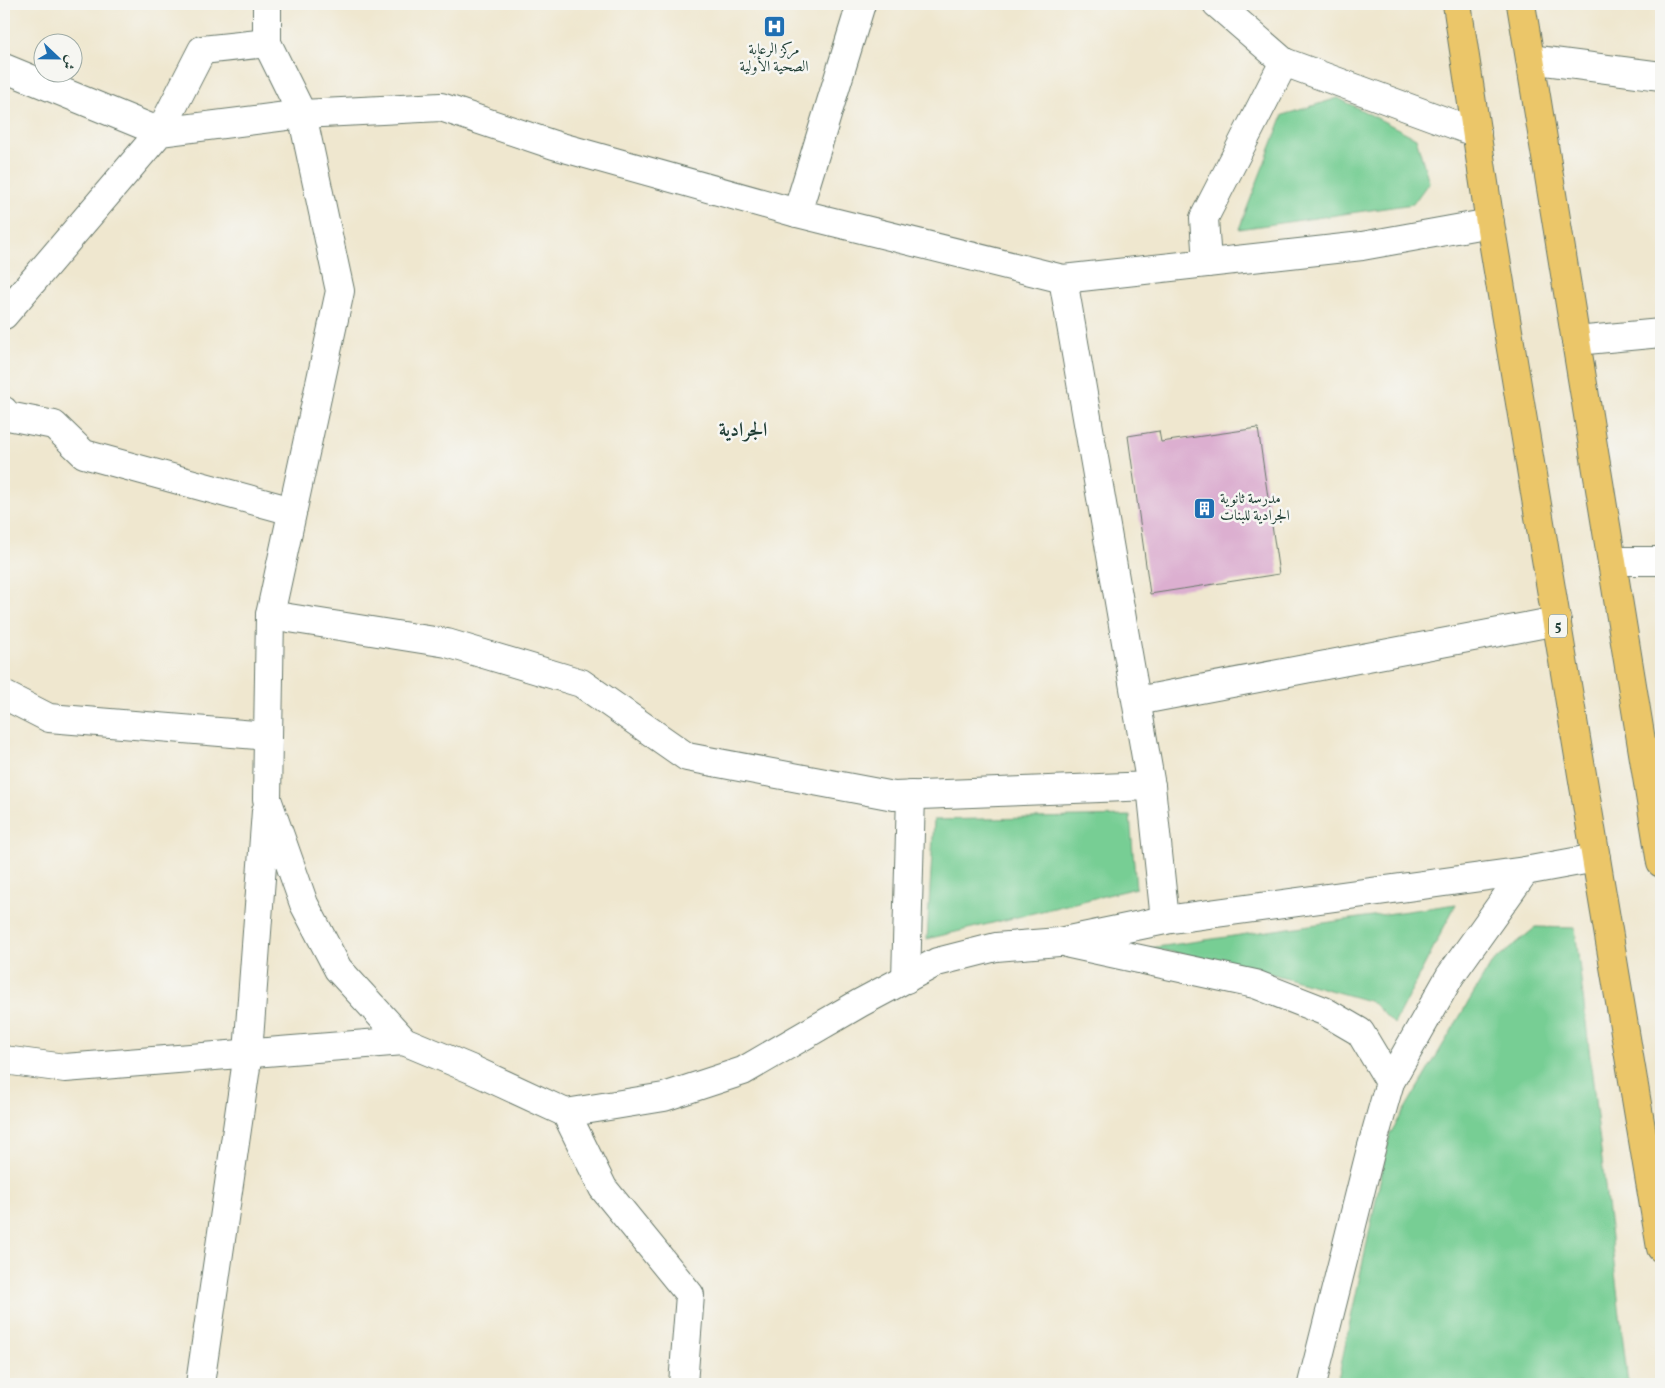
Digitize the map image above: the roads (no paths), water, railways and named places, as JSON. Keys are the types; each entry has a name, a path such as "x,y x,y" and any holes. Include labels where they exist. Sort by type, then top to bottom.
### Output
{"highway":[{"name":"5","path":"1458,4 1490,223 1661,1248"},
{"path":"1521,4 1612,561 1657,816 1661,864"}],"street":[{"path":"200,1384 248,1053 267,799 270,615 340,291 302,114 267,43 267,4"},
{"path":"797,213 861,4"},
{"path":"1217,4 1284,62 1477,133"},
{"path":"4,315 160,132 202,50 267,43"},
{"path":"1530,59 1661,76"},
{"path":"1207,263 1204,218 1284,62"},
{"path":"4,68 160,132 302,114 441,107 554,145 797,213 1064,278 1362,246 1490,223"},
{"path":"1064,278 1151,786 1165,920"},
{"path":"1576,341 1661,333"},
{"path":"4,412 8,416 54,425 84,454 292,511"},
{"path":"1612,561 1661,561"},
{"path":"270,615 448,643 581,683 688,757 894,796 1151,786"},
{"path":"1137,701 1557,622"},
{"path":"4,695 49,718 268,736"},
{"path":"906,979 911,795"},
{"path":"267,799 304,904 338,969 404,1042 471,1069 566,1113 664,1097 742,1072 860,1003 937,962 996,947 1058,942 1165,920 1525,871 1596,858"},
{"path":"1312,1384 1370,1153 1390,1082 1450,976 1525,871"},
{"path":"1058,942 1255,984 1324,1011 1360,1032 1390,1082"},
{"path":"4,1060 65,1068 404,1042"},
{"path":"566,1113 603,1188 690,1295 683,1384"}],"place":[{"name":"مركز الرعاية الصحية الأولية","path":"774,27"},
{"name":"مدرسة ثانوية الجرادية للبنات","path":"1204,508"}],"district":[{"name":"الجرادية","path":"743,431"}]}
